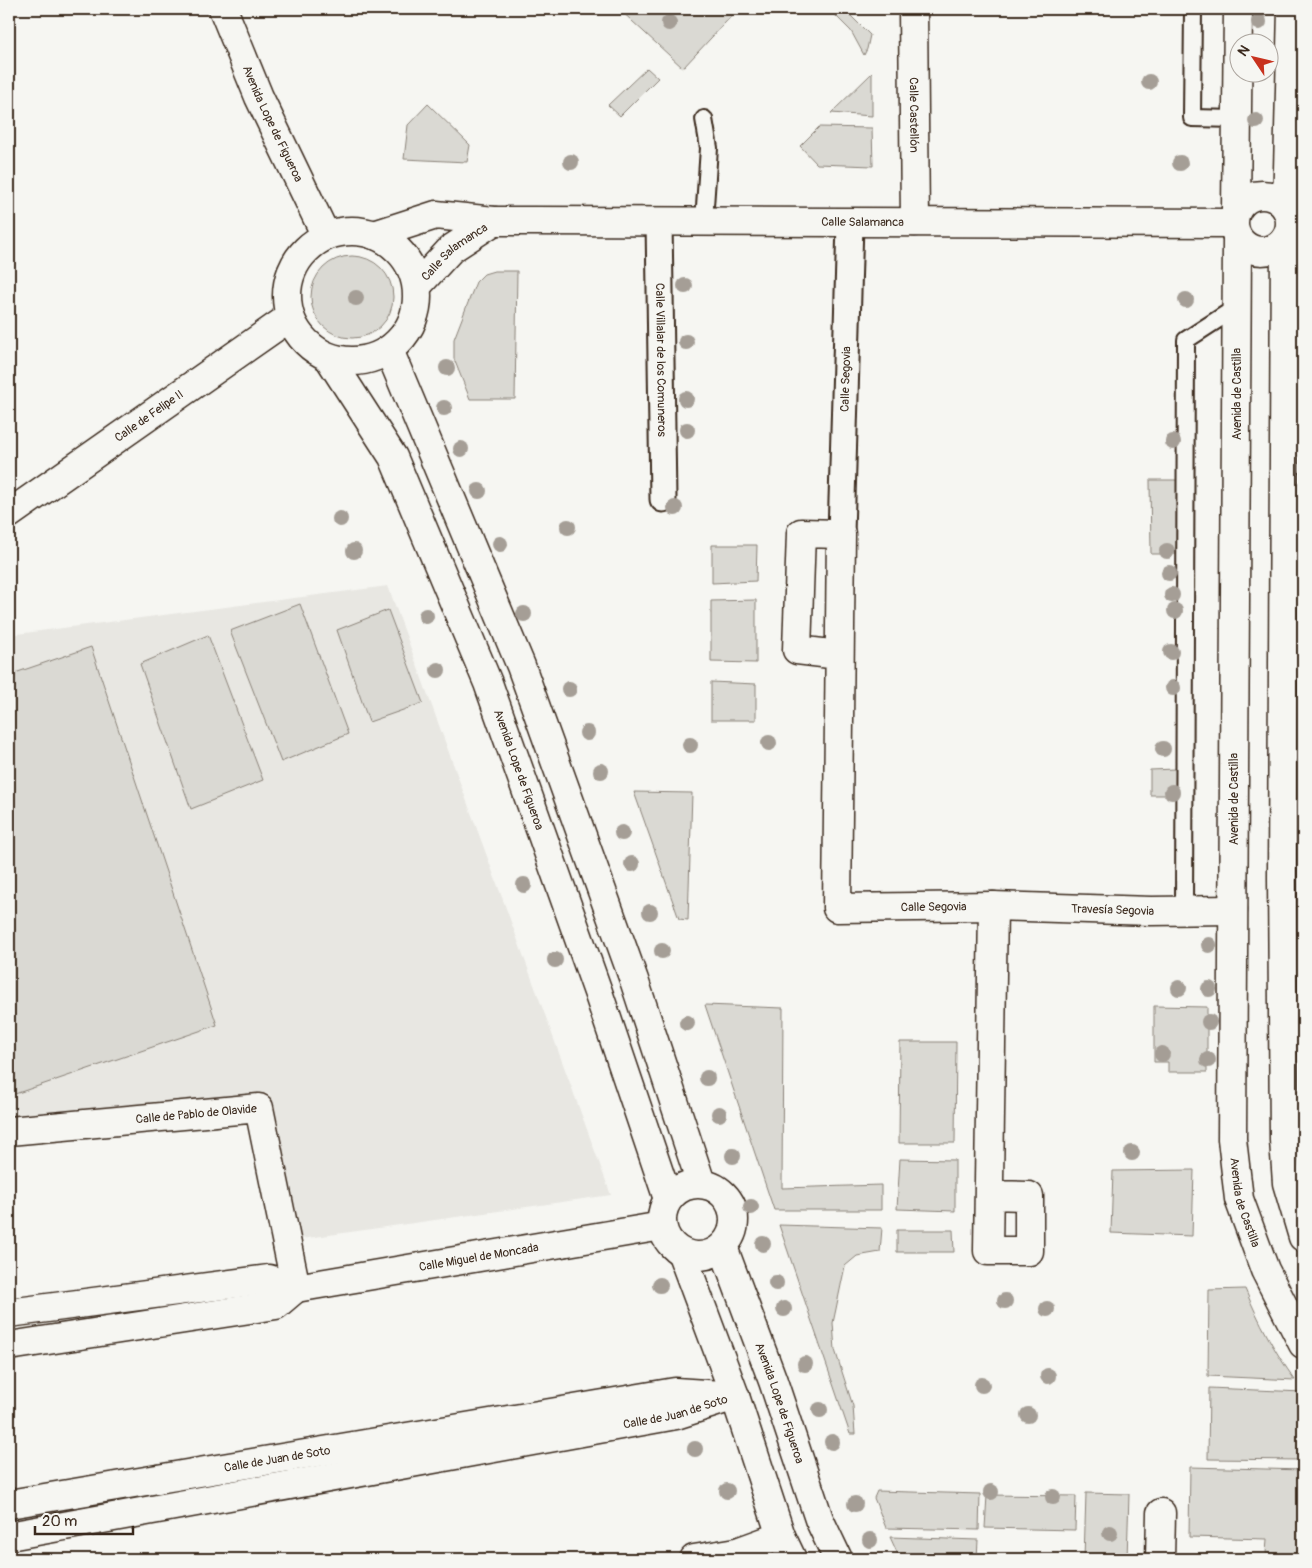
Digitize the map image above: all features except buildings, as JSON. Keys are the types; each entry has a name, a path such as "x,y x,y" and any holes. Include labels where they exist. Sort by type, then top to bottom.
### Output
{"street":[{"name":"Avenida Lope de Figueroa","path":"223,9 259,97 326,236"},
{"name":"Calle Castellón","path":"913,9 915,222"},
{"name":"Avenida de Castilla","path":"1238,9 1232,1139 1239,1199 1265,1270 1303,1344"},
{"path":"1292,9 1297,123 1291,222 1282,878 1284,1140 1287,1183 1303,1237"},
{"path":"1262,194 1276,198 1291,222 1274,249 1258,252 1250,249 1236,224 1247,199 1262,194"},
{"name":"Calle Salamanca","path":"374,235 436,215 494,220 850,224 915,222 1236,224"},
{"name":"Calle Salamanca","path":"417,286 451,249 494,220"},
{"name":"Calle Villalar de los Comuneros","path":"660,221 662,499"},
{"name":"Calle Segovia","path":"850,224 841,534 837,908 993,906"},
{"path":"358,231 374,235 389,242 402,254 412,269 417,286 417,304 412,322 403,338 389,350 370,359 356,361 329,358 312,348 298,334 290,318 286,298 289,279 297,261 310,246 326,236 358,231"},
{"name":"Calle de Felipe II","path":"9,514 290,318"},
{"path":"389,350 521,666 634,980 701,1184"},
{"name":"Avenida Lope de Figueroa","path":"329,358 392,457 488,683 598,992 668,1199"},
{"path":"839,656 797,650 801,533 841,534"},
{"path":"989,1195 993,906"},
{"name":"Travesía Segovia","path":"993,906 1233,910"},
{"name":"Calle de Pablo de Olavide","path":"9,1131 259,1108 296,1288"},
{"path":"701,1184 719,1190 731,1204 734,1217 733,1230 723,1246 708,1256 694,1257 682,1254 664,1236 662,1211 668,1199 677,1190 688,1185 701,1184"},
{"name":"Calle Miguel de Moncada","path":"9,1313 269,1279 296,1288 662,1226"},
{"name":"Avenida Lope de Figueroa","path":"723,1246 773,1380 819,1519 838,1559"},
{"path":"682,1254 735,1396 786,1548 737,1552 694,1559"},
{"path":"9,1346 276,1305 296,1288"},
{"name":"Calle de Juan de Soto","path":"9,1504 674,1392 735,1396"},
{"name":"Calle de Juan de Soto","path":"9,1536 676,1415 735,1396"},
{"path":"1160,1559 1161,1513"}],"lane":[{"path":"1193,9 1192,118 1237,119"},
{"path":"704,119 709,148 704,221"},
{"path":"1184,910 1186,340 1237,307"}],"shaded area":[{"path":"619,9 738,9 683,68"},
{"path":"829,9 844,9 870,35 864,55 851,31"},
{"path":"647,68 658,78 620,116 608,105"},
{"path":"872,73 872,116 831,113"},
{"path":"428,104 470,145 467,162 404,159 408,125"},
{"path":"819,127 872,128 873,166 817,164 800,146"},
{"path":"344,256 360,256 375,263 386,274 393,289 390,313 381,326 360,338 344,338 329,331 318,320 311,305 311,289 318,274 329,263"},
{"path":"494,271 517,271 515,399 470,399 454,359 454,339 476,282 484,274"},
{"path":"1150,480 1178,480 1178,554 1151,554"},
{"path":"712,545 757,545 756,581 712,583"},
{"path":"388,586 611,1195 301,1239 269,1093 9,1125 9,635"},
{"path":"756,600 756,663 711,662 711,601"},
{"path":"300,604 348,734 281,762 230,631"},
{"path":"388,610 423,703 369,722 337,630"},
{"path":"208,635 263,780 191,809 140,664"},
{"path":"91,647 217,1025 9,1096 9,675"},
{"path":"711,682 756,684 756,720 711,720"},
{"path":"1176,769 1176,795 1150,795 1150,770"},
{"path":"634,792 692,793 688,920 679,919"},
{"path":"705,1005 783,1008 782,1188 881,1185 881,1210 774,1210"},
{"path":"1154,1006 1207,1007 1207,1072 1168,1072 1168,1062 1154,1062"},
{"path":"900,1042 956,1042 955,1143 899,1143"},
{"path":"900,1159 955,1160 955,1211 897,1209"},
{"path":"1194,1170 1192,1236 1111,1233 1113,1171"},
{"path":"779,1225 882,1228 880,1252 857,1256 845,1266 833,1323 835,1350 853,1406 855,1434 850,1434"},
{"path":"897,1230 953,1230 954,1252 897,1252"},
{"path":"1245,1289 1267,1336 1295,1380 1208,1376 1209,1290"},
{"path":"1209,1388 1303,1392 1303,1460 1208,1459"},
{"path":"1190,1467 1303,1470 1303,1554 1266,1553 1267,1539 1189,1537"},
{"path":"877,1491 980,1494 979,1530 886,1528 874,1498"},
{"path":"1086,1493 1129,1494 1127,1559 1084,1559"},
{"path":"987,1495 1076,1496 1075,1530 985,1528"},
{"path":"890,1537 978,1540 977,1559 900,1559"}]}
